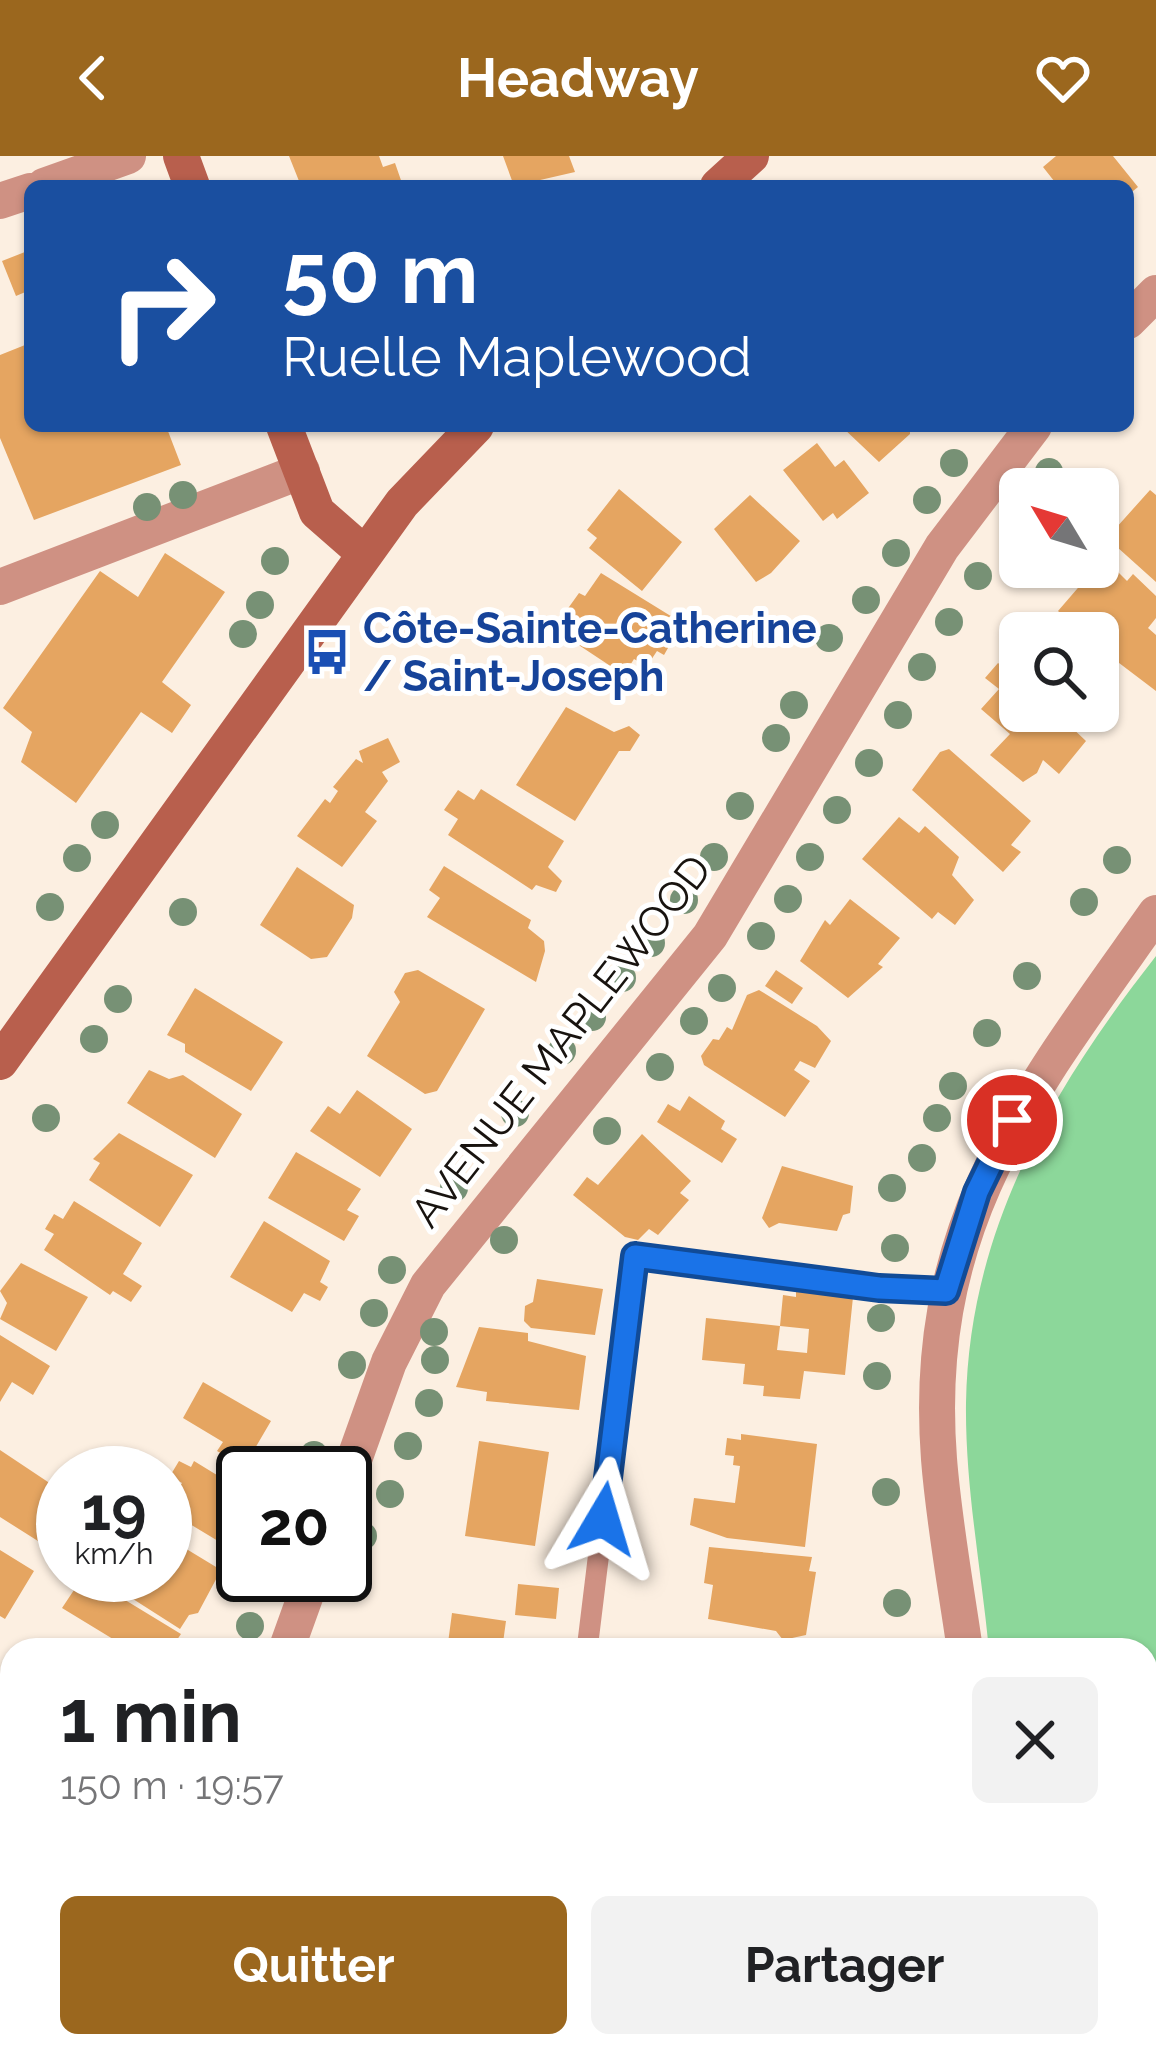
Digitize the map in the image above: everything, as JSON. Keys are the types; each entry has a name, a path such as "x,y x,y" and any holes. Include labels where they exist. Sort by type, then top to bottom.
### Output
{"main road":[{"path":"725,180 751,156"},
{"path":"286,432 317,512 365,554"},
{"path":"0,1062 402,503 470,432"}],"street":[{"path":"61,180 128,156"},
{"path":"1134,315 1156,293"},
{"name":"AVENUE MAPLEWOOD","path":"359,1446 389,1362 428,1285 710,936 942,548 1029,432"},
{"path":"0,587 302,471"},
{"path":"963,1638 939,1458 946,1291 977,1192 1012,1120 1156,913"},
{"path":"290,1638 303,1602"}],"lane":[{"path":"588,1638 635,1256 879,1288 946,1291"}],"green space":[{"path":"1156,956 1156,1638 988,1638 966,1434 971,1339 982,1278 1023,1164 1051,1110"}],"building":[{"path":"289,156 379,156 383,167 395,163 401,180 299,180"},
{"path":"503,156 569,156 575,172 540,180 512,180"},
{"path":"1056,156 1113,156 1132,180 1053,180 1043,167"},
{"path":"24,252 24,293 16,296 2,261"},
{"path":"24,345 24,432 168,432 181,465 34,520 0,438 0,355"},
{"path":"847,432 910,432 879,462"},
{"path":"817,443 835,467 844,460 869,493 837,519 833,513 823,521 783,470"},
{"path":"619,489 682,542 642,591 589,548 597,538 587,530"},
{"path":"1150,490 1156,495 1156,582 1119,549 1119,525"},
{"path":"750,495 800,541 771,573 756,582 714,529"},
{"path":"165,553 225,592 162,682 191,705 172,733 141,712 76,803 21,762 32,732 3,708 100,571 138,597"},
{"path":"601,573 674,618 663,636 672,641 664,655 657,651 647,666 634,659 624,675 562,634 571,618 564,614"},
{"path":"1119,573 1127,581 1133,574 1156,596 1156,618 1148,628 1156,635 1156,691 1119,663 1119,612 1058,611 1078,588 1119,588"},
{"path":"998,663 999,664 999,689 985,678"},
{"path":"999,689 999,725 981,709"},
{"path":"566,707 614,732 629,726 640,735 630,751 619,751 575,821 516,785"},
{"path":"1076,732 1086,741 1059,774 1043,760 1037,773 1023,782 990,755 1010,734"},
{"path":"388,738 400,762 382,772 388,781 365,812 377,821 342,867 297,836 325,799 330,803 338,791 333,787 356,759 363,763 359,751"},
{"path":"949,749 1031,821 1011,845 1021,852 1003,872 912,790 940,752"},
{"path":"481,789 564,841 548,867 562,881 556,892 536,885 532,890 448,835 458,819 444,810 458,790 474,800"},
{"path":"899,817 919,833 925,826 959,857 952,875 974,900 955,925 938,912 932,919 862,859"},
{"path":"444,866 531,920 528,928 544,941 545,951 536,982 427,917 440,898 429,890"},
{"path":"297,867 354,905 352,918 327,957 311,959 260,925"},
{"path":"850,899 900,938 878,964 883,967 848,998 800,961 825,920 830,925"},
{"path":"418,970 485,1009 437,1091 425,1094 367,1056 400,1002 394,992 405,973"},
{"path":"776,970 803,988 792,1004 765,986"},
{"path":"195,988 283,1042 251,1091 185,1052 185,1044 167,1035"},
{"path":"759,990 817,1026 831,1041 815,1068 800,1061 794,1070 810,1081 785,1117 704,1065 701,1056 727,1027 732,1030 747,995"},
{"path":"149,1070 169,1079 183,1075 242,1114 215,1158 127,1103"},
{"path":"357,1090 412,1129 380,1177 310,1131 328,1106 340,1114"},
{"path":"689,1096 725,1121 721,1129 737,1139 722,1163 657,1122 668,1104 680,1111"},
{"path":"119,1133 193,1175 160,1227 89,1180 100,1163 93,1159"},
{"path":"642,1134 691,1181 680,1193 689,1200 658,1235 649,1229 638,1240 625,1237 573,1195 587,1177 598,1185"},
{"path":"296,1152 361,1189 347,1210 359,1216 344,1241 268,1198"},
{"path":"782,1166 853,1186 850,1213 843,1215 837,1231 779,1223 769,1228 762,1218"},
{"path":"74,1201 142,1243 123,1274 142,1286 131,1302 113,1291 110,1295 44,1250 54,1234 45,1229 54,1214 63,1219"},
{"path":"264,1221 330,1261 320,1282 328,1287 320,1301 304,1293 292,1312 230,1277"},
{"path":"21,1263 88,1297 56,1351 0,1319 7,1303 0,1291"},
{"path":"537,1279 603,1289 595,1335 531,1328 524,1321 525,1306 533,1302"},
{"path":"796,1291 853,1297 845,1375 804,1371 800,1399 763,1396 764,1386 743,1384 745,1364 702,1360 706,1318 780,1326 783,1295 796,1297","holes":["780,1326 809,1329 807,1353 777,1350"]},
{"path":"479,1327 528,1333 528,1341 586,1356 579,1410 486,1401 487,1392 456,1387"},
{"path":"0,1335 50,1366 33,1395 12,1382 0,1402"},
{"path":"203,1382 271,1421 256,1446 220,1446 223,1442 183,1418"},
{"path":"741,1434 817,1444 805,1547 727,1538 690,1525 694,1498 735,1503 740,1466 733,1465 734,1456 725,1455 727,1438 741,1440"},
{"path":"479,1441 549,1452 535,1546 465,1536"},
{"path":"0,1450 36,1474 36,1540 0,1517"},
{"path":"194,1461 216,1474 216,1540 192,1525"},
{"path":"709,1547 812,1557 809,1571 816,1572 806,1635 781,1638 776,1631 708,1619 713,1585 704,1583"},
{"path":"0,1550 34,1571 5,1619 0,1616"},
{"path":"192,1552 216,1567 216,1579 198,1613 189,1615 180,1629 138,1602 192,1602"},
{"path":"518,1584 559,1588 556,1619 515,1615"},
{"path":"66,1602 128,1602 181,1634 178,1638 111,1638 62,1608"},
{"path":"452,1613 506,1621 504,1638 449,1638"}],"place":[{"name":"Côte-Sainte-Catherine / Saint-Joseph","path":"327,652"}],"route":[{"path":"603,1519 635,1256 879,1288 946,1291 977,1192 1012,1120"}]}
